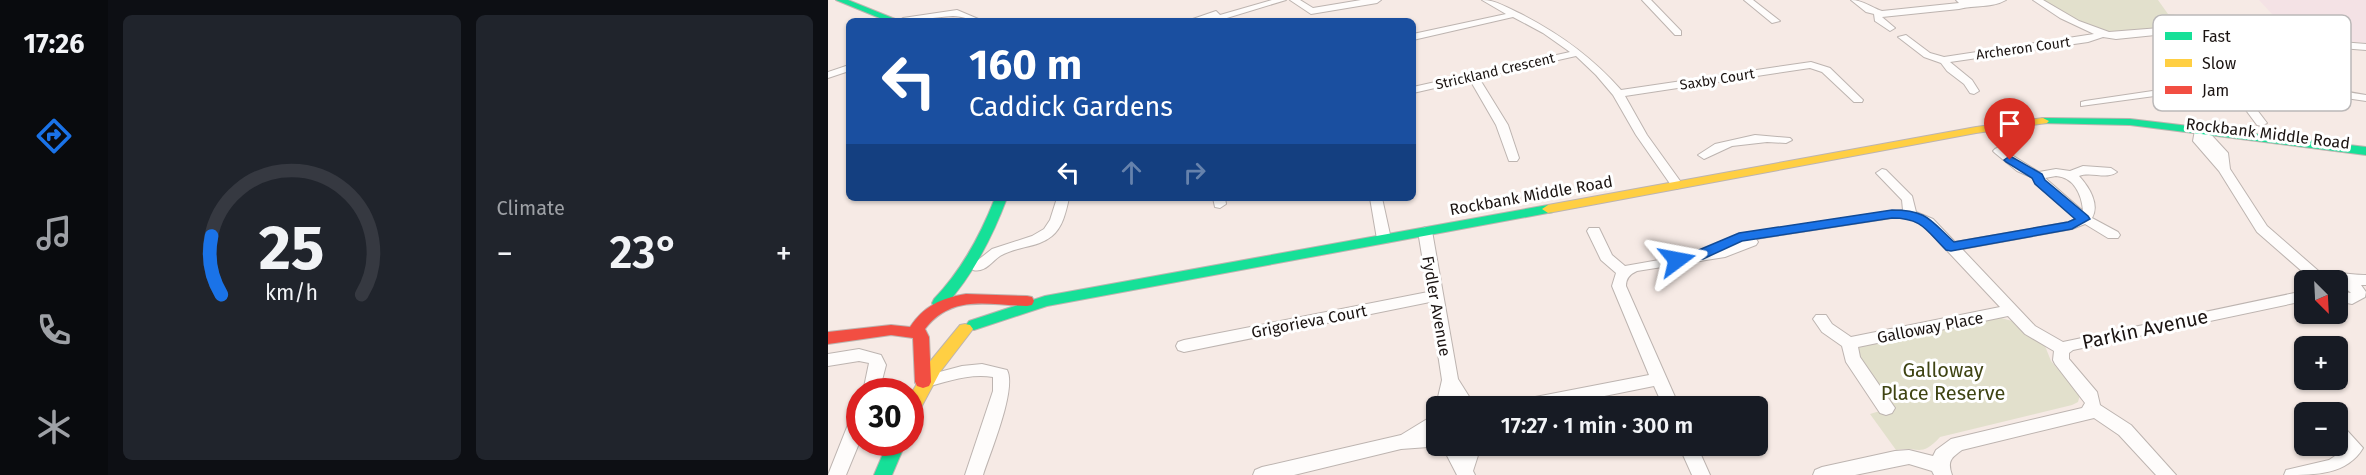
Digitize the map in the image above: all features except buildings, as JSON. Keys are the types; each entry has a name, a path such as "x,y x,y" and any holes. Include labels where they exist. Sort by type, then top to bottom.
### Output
{"street":[{"path":"840,0 887,18"},
{"path":"1202,18 1265,0"},
{"path":"1218,18 1282,0"},
{"path":"1294,0 1311,16 1377,0"},
{"path":"1488,0 1512,15 1546,31 1578,53 1600,73 1618,94 1642,135 1677,185"},
{"path":"1646,0 1678,33"},
{"path":"1748,0 1775,21"},
{"path":"1855,0 1869,10 1878,13 1959,6 1964,1 1977,4 2000,0"},
{"path":"2039,0 2102,34 2115,36 2153,32"},
{"path":"923,18 957,13 970,18"},
{"path":"1878,13 1878,19 1890,28"},
{"path":"1416,36 1512,15"},
{"name":"Archeron Court","path":"1945,61 1950,58 2088,39 2102,34"},
{"name":"Archeron Court","path":"1903,37 1927,55 1945,61 1947,66 1972,85 1974,91"},
{"path":"2351,46 2366,47"},
{"name":"Strickland Crescent","path":"1416,89 1578,53"},
{"name":"Saxby Court","path":"1618,94 1817,65 1826,70 1858,100"},
{"path":"828,75 846,69"},
{"path":"1473,76 1502,125 1513,158"},
{"path":"2085,104 2110,104 2153,96"},
{"path":"2351,96 2366,98"},
{"path":"2252,111 2261,123"},
{"name":"Rockbank Middle Road","path":"919,335 939,338 1045,301 1976,130 2082,120 2130,122 2200,136 2366,151"},
{"path":"2200,136 2262,229 2294,256 2349,289"},
{"name":"Rockbank Middle Road","path":"2200,136 2215,143 2366,162"},
{"path":"1704,155 1708,150 1717,146 1770,138 1786,140"},
{"path":"2215,143 2222,153 2224,169"},
{"path":"1951,247 2072,225 2089,214 2090,207 2078,181 2072,175 2061,173 2038,176 2021,168 1999,152"},
{"path":"2072,175 2083,170 2111,172"},
{"path":"1882,173 1908,199 1910,214"},
{"path":"2038,176 2040,182 2084,219 2113,235"},
{"path":"924,381 946,348 985,311 980,280 999,201"},
{"path":"923,378 920,321 954,289 980,280 1003,249 1037,239 1049,232 1057,220 1062,201"},
{"path":"1377,201 1384,238"},
{"path":"1666,396 1619,286 1623,272 1635,267 1725,253 1770,234 1892,214 1910,214 1925,220 2030,330 2063,349"},
{"name":"Fydler Avenue","path":"1425,231 1450,380 1460,396"},
{"path":"1594,231 1606,257 1623,272"},
{"name":"Rockbank Middle Road","path":"932,309 964,297 980,280 1010,302 1045,301"},
{"name":"Grigorieva Court","path":"1184,346 1435,296"},
{"name":"Parkin Avenue","path":"2092,408 2093,403 2086,389 2061,360 2060,354 2063,349 2081,342 2294,297"},
{"path":"846,335 932,309"},
{"name":"Galloway Place","path":"1849,343 2011,310"},
{"path":"1821,319 1827,328 1849,343 1852,358 1886,408"},
{"path":"828,338 891,330 919,335"},
{"path":"828,360 859,355 875,359 878,365 875,378"},
{"path":"924,382 978,370 993,370 1001,374 1001,391 974,475"},
{"name":"Fydler Avenue","path":"1446,396 1450,380"},
{"path":"1577,396 1659,380"},
{"path":"1822,475 1895,458 1910,457 1941,470 1942,455 1957,444 2083,416 2092,408 2125,430 2167,475"},
{"path":"1401,442 1426,427"},
{"path":"1262,475 1401,442 1426,441"},
{"path":"2293,475 2344,462 2360,449"},
{"path":"837,475 846,452"},
{"path":"883,475 891,456"},
{"path":"1457,456 1466,472"},
{"path":"1466,472 1470,456"},
{"path":"1692,456 1701,475"}],"shaded area":[{"path":"2259,0 2366,0 2366,43 2351,42 2351,15 2273,15"}],"green space":[{"path":"2043,0 2158,0 2168,14 2177,15 2153,15 2153,29 2114,34 2077,21"},
{"name":"Galloway Place Reserve","path":"1994,316 2012,321 2045,346 2051,361 2080,395 2078,402 1940,437 1924,449 1896,450 1870,414 1893,407 1858,358 1858,345"}],"traffic: fast":[{"path":"840,0 887,18"},
{"path":"2043,121 2130,122 2366,151"},
{"path":"939,303 950,292 976,254 1000,201"},
{"path":"974,325 1045,301 1548,209"},
{"path":"883,475 891,456"}],"traffic: slow":[{"path":"1548,209 1976,130 2043,121"},
{"path":"924,386 934,368 965,329"}],"traffic: jam":[{"path":"923,378 921,337 917,328 927,315 939,306 952,301 981,298 1027,301"},
{"path":"828,338 891,330 917,333"}],"route":[{"path":"1677,260 1698,256 1727,242 1752,235 1892,214 1903,213 1921,218 1928,222 1951,247 2072,225 2084,219 2040,182 2038,176 2027,172 2010,160"}]}
